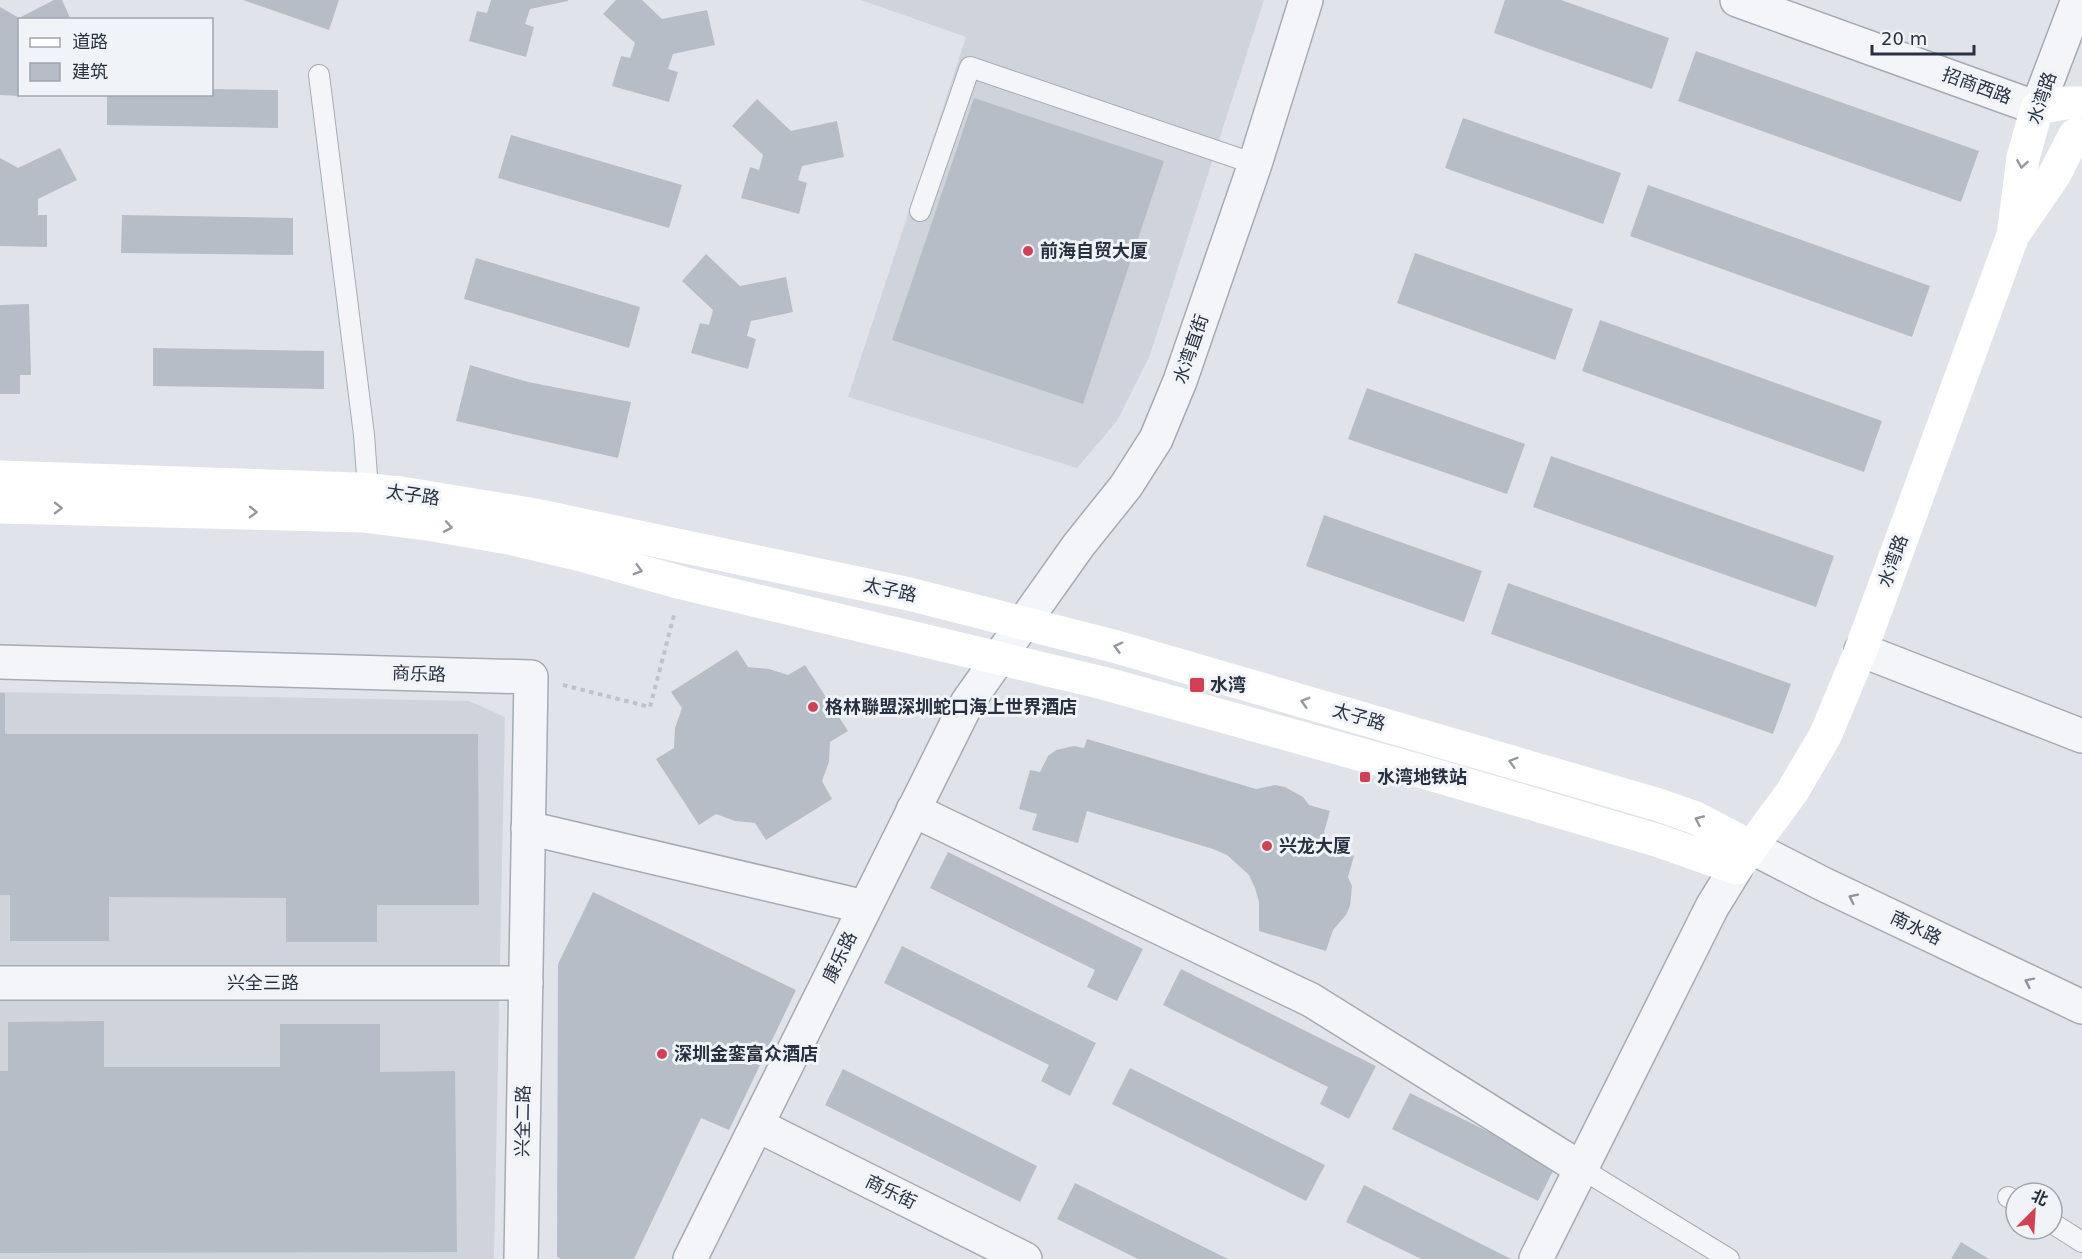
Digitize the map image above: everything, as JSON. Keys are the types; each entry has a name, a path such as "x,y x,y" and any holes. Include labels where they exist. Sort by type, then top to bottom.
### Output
{"main road":[{"path":"2037,108 2065,103 2082,103"},
{"name":"招商西路","path":"2037,108 2080,129"},
{"name":"水湾路","path":"1743,857 1808,767 1825,736 1861,650 2013,235 2023,159 2037,108"},
{"name":"水湾路","path":"2013,235 2052,177 2080,129"},
{"name":"太子路","path":"0,477 368,490 479,505 596,527 909,594 1127,650 1659,805 1696,818 1743,857"},
{"name":"太子路","path":"0,507 327,514 398,519 549,547 682,583 1132,691 1656,840 1743,857"}],"street":[{"name":"水湾直街","path":"998,658 1078,546 1126,486 1156,439 1180,381 1255,164 1306,0"},
{"name":"招商西路","path":"1737,0 2037,108"},
{"name":"水湾路","path":"2037,108 2078,0"},
{"path":"1861,650 2082,736"},
{"name":"康乐路","path":"690,1259 963,711 998,658"},
{"name":"商乐路","path":"0,662 531,677"},
{"path":"526,983 531,677"},
{"path":"913,810 1311,1000 1582,1169"},
{"path":"528,828 865,907"},
{"path":"1536,1259 1712,907 1743,857"},
{"name":"南水路","path":"1743,857 1823,884 2082,1007"},
{"name":"兴全三路","path":"0,982 526,983"},
{"name":"兴全二路","path":"521,1259 526,983"},
{"name":"商乐街","path":"757,1125 1025,1259"}],"lane":[{"path":"920,210 970,67 1255,164"},
{"path":"319,75 364,435 368,490"},
{"path":"1582,1169 1729,1259"},
{"path":"2064,1231 2082,1242"}],"path":[{"path":"531,677 650,707 682,583"}],"shaded area":[{"path":"861,0 1264,0 1150,355 1117,421 1077,468 848,397 966,37"},
{"path":"0,692 469,701 505,717 494,1259 0,1259"}],"building":[{"path":"54,0 62,0 70,18 19,18"},
{"path":"243,0 339,0 329,30"},
{"path":"491,0 568,1 530,9 525,24 534,27 526,57 469,41 477,11 487,13"},
{"path":"616,0 642,0 662,19 707,10 715,45 673,54 668,69 678,72 669,102 612,86 621,56 630,58 635,43 603,14"},
{"path":"1505,0 1561,0 1669,38 1652,89 1494,33"},
{"path":"0,7 19,18 18,96 0,95"},
{"path":"1696,51 1979,151 1961,202 1678,101"},
{"path":"213,89 278,90 278,128 107,125 107,96 213,96"},
{"name":"前海自贸大厦","path":"974,98 1164,161 1083,404 892,340"},
{"path":"757,99 791,131 837,121 844,157 802,166 798,180 807,183 799,214 741,198 750,167 759,170 763,155 732,126"},
{"path":"1463,118 1621,173 1603,224 1445,168"},
{"path":"511,135 682,185 669,228 498,178"},
{"path":"60,148 77,180 38,199 38,215 47,215 47,247 0,246 0,158 18,168"},
{"path":"1648,185 1930,286 1912,337 1630,236"},
{"path":"122,215 293,218 293,255 121,253"},
{"path":"1415,253 1573,309 1555,360 1397,303"},
{"path":"706,254 740,286 786,277 793,312 751,321 747,336 756,339 748,369 691,353 700,323 709,325 713,310 682,281"},
{"path":"476,258 640,307 629,348 464,299"},
{"path":"29,304 31,375 20,375 20,394 0,394 0,305"},
{"path":"1600,320 1882,421 1864,472 1582,371"},
{"path":"153,348 324,351 324,389 153,386"},
{"path":"470,365 528,382 631,402 618,458 456,421"},
{"path":"1367,388 1525,444 1507,494 1348,439"},
{"path":"1551,456 1834,556 1816,607 1533,507"},
{"path":"1324,515 1482,571 1464,622 1306,566"},
{"path":"1508,583 1791,684 1773,734 1491,634"},
{"path":"737,650 748,667 769,669 788,675 805,665 848,731 830,742 829,762 822,781 832,799 766,840 755,823 735,821 716,814 699,825 656,759 674,748 675,728 682,708 671,692"},
{"path":"0,693 5,693 5,734 478,734 479,905 377,905 377,942 286,942 286,898 109,897 109,941 10,941 10,895 0,895"},
{"name":"兴龙大厦","path":"1087,739 1256,789 1275,785 1285,787 1303,797 1309,805 1330,811 1324,832 1334,850 1354,856 1348,877 1352,886 1350,906 1346,915 1333,930 1326,951 1259,931 1259,902 1249,875 1227,855 1213,849 1087,811 1078,843 1032,830 1037,814 1019,809 1030,770 1040,772 1048,756 1056,750 1074,746 1084,748"},
{"path":"948,852 1143,949 1117,1001 1087,987 1095,970 930,888"},
{"name":"深圳金銮富众酒店","path":"593,892 796,990 729,1130 701,1118 634,1259 561,1259 557,1257 558,964"},
{"path":"902,946 1096,1043 1070,1096 1041,1081 1049,1065 884,983"},
{"path":"1181,969 1376,1066 1349,1119 1320,1104 1328,1087 1163,1005"},
{"path":"104,1021 104,1067 280,1067 280,1024 380,1024 380,1072 455,1071 457,1252 0,1253 0,1071 8,1071 8,1022"},
{"path":"1130,1068 1325,1165 1306,1201 1112,1104"},
{"path":"843,1069 1037,1166 1020,1202 825,1105"},
{"path":"1410,1093 1556,1165 1538,1201 1392,1129"},
{"path":"1075,1183 1228,1259 1138,1259 1057,1219"},
{"path":"1364,1185 1511,1259 1421,1259 1346,1222"},
{"path":"1961,1242 1989,1259 1951,1259"}],"place":[{"name":"前海自贸大厦","path":"1028,251"},
{"name":"水湾","path":"1197,685"},
{"name":"格林聯盟深圳蛇口海上世界酒店","path":"813,707"},
{"name":"水湾地铁站","path":"1365,777"},
{"name":"兴龙大厦","path":"1267,846"},
{"name":"深圳金銮富众酒店","path":"662,1054"}]}
